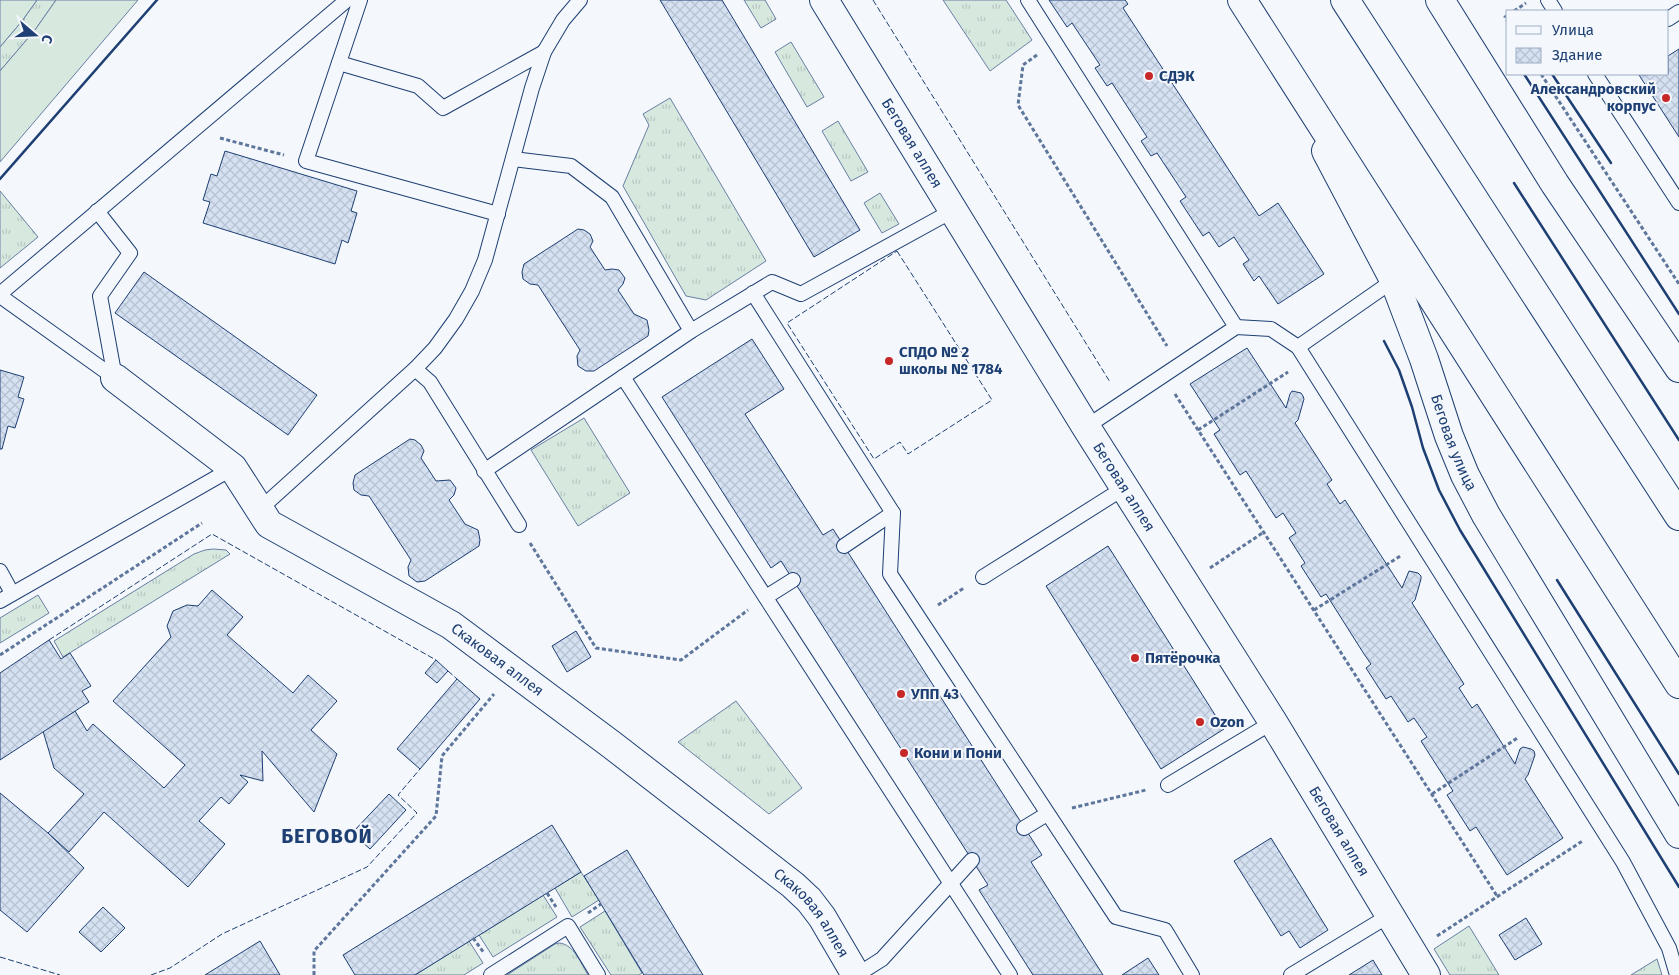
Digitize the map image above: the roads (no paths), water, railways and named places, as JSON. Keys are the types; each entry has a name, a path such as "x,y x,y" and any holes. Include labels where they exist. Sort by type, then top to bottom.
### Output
{"main road":[{"name":"Беговая аллея","path":"824,0 1124,488 1274,722 1426,975"},
{"name":"Беговая улица","path":"1242,0 1679,684"},
{"path":"1345,0 1679,516"},
{"path":"1440,0 1554,184 1679,368"},
{"name":"Беговая улица","path":"1264,32 1394,280 1424,359 1449,436 1465,475 1486,515 1679,834"},
{"name":"Скаковая аллея","path":"115,378 233,468 269,524 451,625 612,745 793,885 809,900 822,918 856,975"}],"lane":[{"path":"115,378 0,295 346,0"},
{"path":"360,0 306,161 498,214"},
{"path":"259,510 415,369 435,348 456,319 472,291 485,260 532,88 544,52 563,20 580,0"},
{"path":"1028,0 1236,327"},
{"path":"339,63 418,86 443,108 544,52"},
{"path":"1596,75 1679,203"},
{"path":"513,159 571,166 612,197 691,331"},
{"path":"97,211 130,253 100,296 115,378"},
{"path":"484,471 691,331 772,282 801,294 952,211"},
{"path":"1298,348 1394,280"},
{"path":"754,293 893,513 890,574 1116,917 1164,930 1192,975"},
{"path":"1086,427 1236,327 1271,329 1298,348 1623,862 1669,948 1677,975"},
{"path":"415,369 430,382 519,525"},
{"path":"623,377 1010,975"},
{"path":"0,571 6,597 233,468"},
{"path":"983,577 1124,488"},
{"path":"844,546 893,513"},
{"path":"766,597 793,580"},
{"path":"1168,784 1274,722"},
{"path":"1024,828 1047,814"},
{"path":"856,975 882,959 972,860"},
{"path":"1291,975 1390,915"},
{"path":"491,975 568,926 598,975"}],"place":[{"name":"СДЭК","path":"1149,76"},
{"name":"Александровский корпус","path":"1666,98"},
{"name":"СПДО № 2 школы № 1784","path":"889,361"},
{"name":"Пятёрочка","path":"1135,658"},
{"name":"УПП 43","path":"901,694"},
{"name":"Ozon","path":"1200,722"},
{"name":"Кони и Пони","path":"904,753"}],"district":[{"name":"БЕГОВОЙ","path":"327,836"}]}
